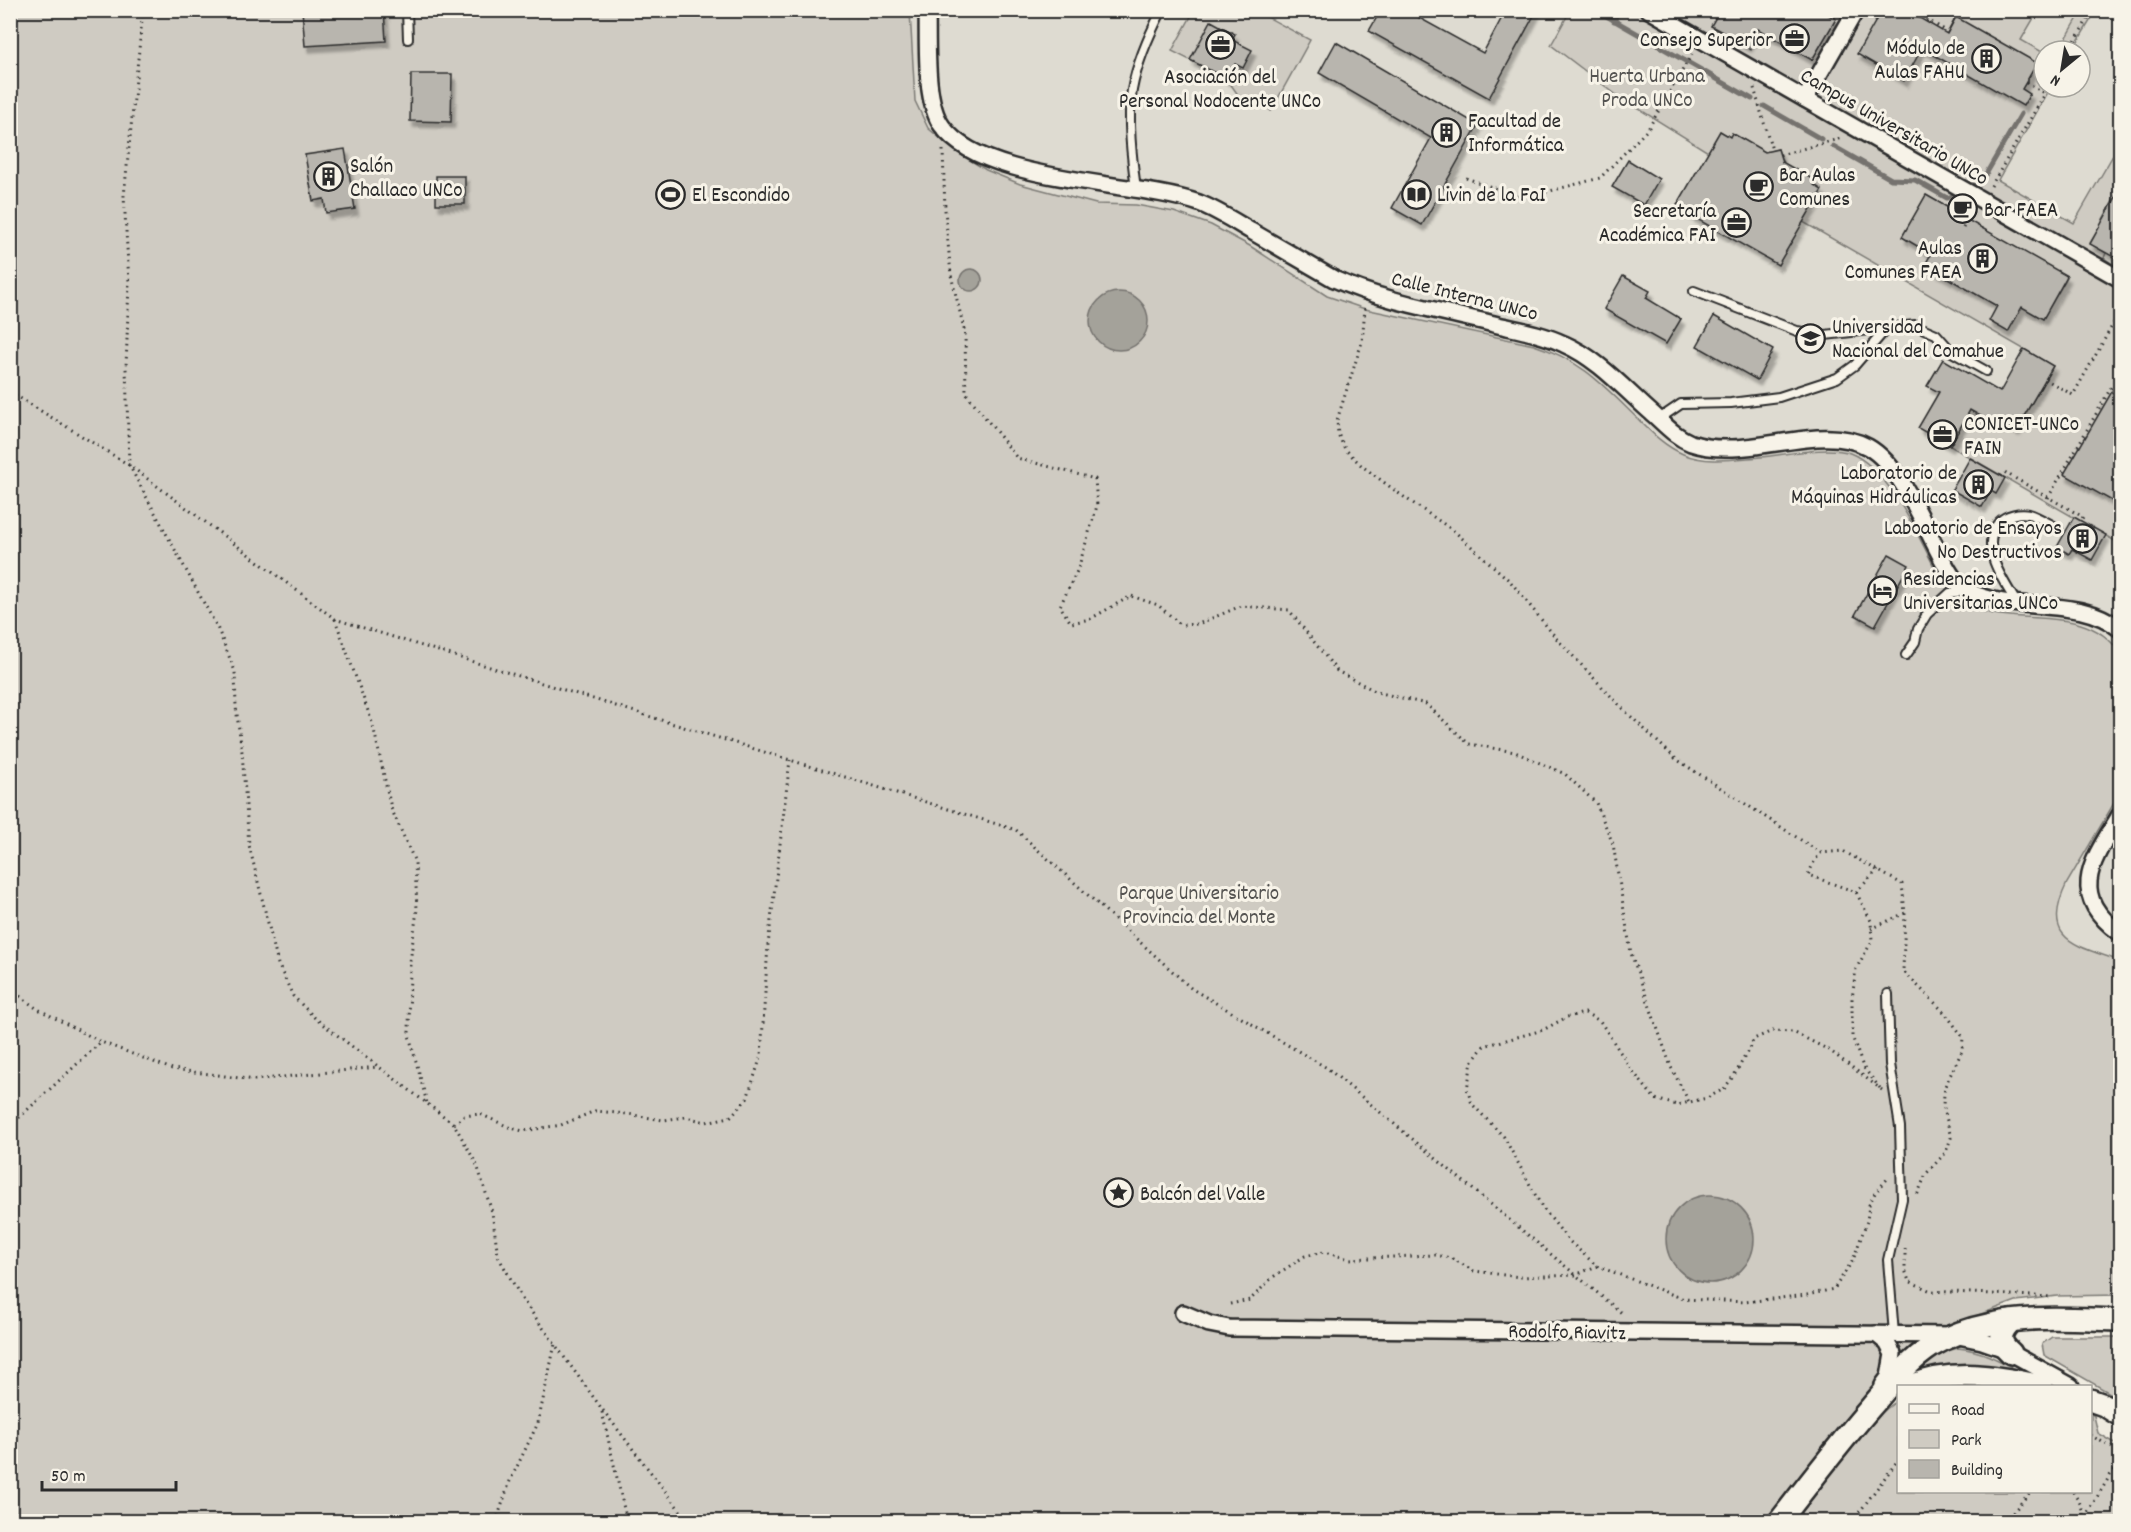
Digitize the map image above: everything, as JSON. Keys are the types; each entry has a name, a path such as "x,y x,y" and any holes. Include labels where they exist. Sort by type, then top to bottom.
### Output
{"main road":[{"name":"Rodolfo Riavitz","path":"1954,1335 1977,1327 2011,1321 2121,1320"},
{"path":"2011,1321 2001,1335 2003,1346 2011,1353"},
{"path":"1779,1521 1852,1428 1906,1366 1933,1345 1954,1335"},
{"path":"1914,1385 1940,1377 1960,1375 1984,1376 2036,1385"},
{"path":"1852,1428 1883,1401 1897,1393"}],"street":[{"path":"927,10 932,101 935,114 942,127"},
{"name":"Campus Universitario UNCo","path":"1649,10 2121,279"},
{"path":"1805,99 1856,10"},
{"name":"Calle Interna UNCo","path":"942,127 969,149 993,160 1047,175 1180,197 1201,204 1334,279 1367,292 1563,343 1590,359 1678,436 1690,442 1703,446 1753,447 1828,437 1853,440 1868,446 1890,464 1949,572 1967,591"},
{"path":"1967,591 1979,596 2078,610 2121,629"},
{"path":"2121,815 2094,860 2088,880 2092,901 2097,910 2121,933"},
{"name":"Rodolfo Riavitz","path":"1183,1313 1209,1324 1229,1328 1954,1335 1982,1341 2011,1353 2069,1385"},
{"path":"1852,1428 1889,1377 1893,1365 1891,1349 1876,1334"}],"lane":[{"path":"407,10 408,39"},
{"path":"1136,189 1131,120 1132,91 1140,62 1162,10"},
{"path":"1694,291 1797,331 1825,335 1915,326 1936,334 1952,352 1986,371"},
{"path":"1659,419 1681,404 1731,403 1779,397 1837,378 1855,365 1887,328"},
{"path":"2016,602 2002,579 1990,549 1991,537 1996,526 2009,515 2029,514 2058,528"},
{"path":"1906,655 1915,642 1918,628 1927,614 1950,592 1967,591"},
{"path":"1888,994 1890,1064 1900,1127 1902,1200 1888,1260 1894,1334"}],"path":[{"path":"143,10 124,196 129,282 126,368 129,465 217,627 235,671 236,707 249,845 278,964 293,996 316,1019 454,1124 477,1165 492,1212 498,1256 522,1299 602,1409 689,1521"},
{"path":"1911,10 1948,32"},
{"path":"2076,39 2093,10"},
{"path":"1761,31 1745,65 1772,150"},
{"path":"1467,178 1523,198 1600,178 1648,129 1690,56"},
{"path":"2026,82 2032,85"},
{"path":"1983,200 2042,99"},
{"path":"942,127 945,210 951,276 965,333 966,393 1017,458 1095,479 1097,506 1078,569 1060,606 1071,623 1090,618 1131,596 1158,604 1181,625 1198,624 1241,606 1289,610 1337,671 1377,692 1426,704 1469,744 1515,752 1565,774 1596,803 1613,844 1631,953 1671,1067 1689,1102"},
{"path":"1780,155 1864,132"},
{"path":"1367,292 1362,342 1337,420 1338,434 1346,449 1362,466 1454,531 1510,581 1564,647 1623,710 1676,759 1821,853 1843,851 1902,884 1905,913 1903,971 1945,1013 1963,1037 1962,1051 1945,1086 1943,1104 1951,1138 1946,1152 1926,1174 1915,1200"},
{"path":"2045,379 2073,395 2121,312"},
{"path":"2048,498 2121,372"},
{"path":"10,392 129,465 334,619 1016,830 1192,989 1327,1068 1644,1332"},
{"path":"2001,476 2004,472 2082,517 2080,521"},
{"path":"334,619 373,725 391,808 415,862 417,910 410,962 410,1035 428,1104"},
{"path":"454,1124 464,1116 480,1114 523,1131 561,1125 595,1111 663,1120 686,1117 706,1122 730,1117 747,1099 761,1056 768,945 790,760"},
{"path":"1821,853 1808,875 1856,892 1871,921 1872,941 1856,969 1851,1036 1863,1067 1886,1098"},
{"path":"1856,892 1878,870"},
{"path":"1871,929 1905,913"},
{"path":"10,989 36,1008 101,1042 172,1069 255,1080 378,1066"},
{"path":"1882,1091 1829,1050 1792,1032 1772,1031 1754,1039 1737,1071 1724,1089 1707,1098 1677,1106 1655,1099 1631,1069 1600,1021 1585,1013 1567,1017 1543,1030 1484,1046 1472,1062 1467,1089 1472,1104 1504,1137 1542,1207 1569,1241 1597,1266 1684,1299 1745,1302 1834,1290 1853,1260 1872,1199 1891,1171"},
{"path":"10,1126 101,1042"},
{"path":"1905,1239 1905,1270 1909,1281 1920,1288 1931,1291 2062,1298"},
{"path":"1230,1304 1250,1300 1273,1277 1305,1256 1324,1252 1349,1259 1436,1255 1450,1258 1474,1271 1520,1277 1575,1275 1597,1266"},
{"path":"496,1521 510,1481 538,1423 555,1344"},
{"path":"602,1409 627,1521"},
{"path":"2092,1436 2121,1452"},
{"path":"1852,1521 1897,1463"},
{"path":"2085,1519 2111,1474 2121,1465"},
{"path":"2005,1521 2028,1493"},
{"path":"2074,1493 2085,1519"}],"shaded area":[{"name":"Universidad Nacional del Comahue","path":"213,10 2120,11 2120,653 2106,637 2091,627 2075,622 1991,613 1976,610 1963,603 1950,593 1941,580 1897,500 1881,476 1865,462 1746,458 1724,460 1685,455 1653,435 1595,378 1578,364 1557,352 1345,303 1327,296 1174,212 1136,205 1096,204"},
{"path":"971,269 979,272 982,280 979,288 971,291 963,288 960,280 963,272"},
{"path":"1119,292 1130,294 1140,300 1146,310 1148,321 1146,332 1140,342 1130,348 1119,350 1108,348 1098,342 1092,332 1090,321 1092,310 1098,300 1108,294"},
{"path":"2120,793 2120,961 2074,944 2059,928 2057,918 2067,883"},
{"path":"1710,1195 1727,1199 1741,1208 1750,1222 1754,1239 1750,1256 1741,1270 1727,1279 1710,1283 1693,1279 1679,1270 1670,1256 1666,1239 1670,1222 1679,1208 1693,1199"}],"green space":[{"name":"Parque Universitario Provincia del Monte","path":"10,11 910,11 915,101 928,128 955,151 986,170 1020,184 1096,204 1136,205 1174,212 1211,225 1250,246 1327,296 1365,309 1534,345 1551,351 1590,375 1664,443 1692,457 1731,460 1806,451 1830,450 1850,453 1879,474 1892,490 1941,580 1961,601 1976,609 1994,614 2072,622 2106,637 2120,653 2120,793 2067,883 2059,902 2057,917 2060,929 2066,938 2077,945 2120,961 2120,1295 2057,1296 2016,1301 1976,1316 1954,1335 1933,1345 1779,1521 11,1521"},
{"path":"1194,11 1256,11 1310,40 1271,111 1262,103 1241,99 1227,79 1172,51"},
{"name":"Huerta Urbana Proda UNCo","path":"1570,11 1720,11 1711,26 1747,46 1758,29 1812,60 1835,20 1820,11 2038,11 2021,40 2032,46 2032,60 1956,17 1935,55 2022,89 2032,72 2032,99 2044,99 1998,180 2074,223 2120,143 2120,188 2102,221 2119,230 2115,237 2099,228 2090,243 2106,253 2104,258 2113,264 2117,258 2120,260 2120,544 1950,446 1970,410 1993,423 1996,419 2016,430 2053,366 1803,222 1821,190 1814,185 1815,181 1782,162 1778,149 1765,152 1732,133 1730,137 1720,131 1708,152 1618,96 1551,45","holes":["1926,195 1952,210 1958,200 1970,208 1960,227 1971,222 2067,277 2043,319 2014,302 2017,316 2008,331 1997,306 1925,265 1931,254 1902,237"]},
{"path":"2082,11 2096,11 2079,39 2066,39"},
{"path":"2052,1337 2120,1337 2120,1399 2044,1355 2042,1344"},
{"path":"1958,1348 1982,1353 2019,1371 1898,1383 1937,1354"},
{"path":"1897,1401 1897,1493 2092,1493 2092,1414 2098,1433 2120,1446 2120,1521 1793,1522 1855,1441"}],"building":[{"path":"302,10 384,10 386,41 305,46"},
{"path":"1381,10 1405,10 1483,53 1506,10 1537,10 1489,98 1369,31"},
{"path":"1720,10 1820,10 1836,19 1812,60 1758,29 1748,46 1711,26"},
{"path":"1882,10 1906,10 1947,34 1956,17 2032,60 2032,72 2022,89 2030,94 2023,106 1922,48 1904,81 1857,54"},
{"name":"Asociación del Personal Nodocente UNCo","path":"1211,21 1235,34 1232,40 1252,50 1243,68 1235,64 1227,79 1190,60"},
{"name":"Facultad de Informática","path":"1336,42 1478,125 1422,225 1392,208 1431,138 1319,73"},
{"path":"411,74 452,74 451,122 410,121"},
{"path":"1720,131 1730,137 1732,133 1765,152 1778,149 1782,162 1816,181 1814,185 1822,190 1778,265 1676,207"},
{"name":"Salón Challaco UNCo","path":"345,149 355,209 326,213 324,199 313,201 305,155"},
{"path":"1628,160 1659,179 1644,205 1612,187"},
{"path":"436,176 465,176 465,204 436,204"},
{"path":"2121,188 2121,261 2090,244"},
{"name":"Aulas Comunes FAEA","path":"1926,195 1952,210 1958,200 1970,207 1964,218 2067,276 2043,319 2022,307 2008,332 1989,321 1997,306 1925,265 1931,254 1902,237"},
{"path":"1623,276 1650,291 1646,298 1681,319 1666,344 1604,309"},
{"path":"1714,316 1773,350 1757,380 1697,346"},
{"path":"2024,349 2053,366 2016,430 1996,419 1993,423 1970,410 1950,446 1918,428 1939,392 1927,386 1943,359 2000,392"},
{"path":"2121,376 2121,506 2064,474"},
{"name":"Laboratorio de Máquinas Hidráulicas","path":"1970,458 2005,478 1996,494 1991,491 1982,507 1952,490"},
{"name":"Laboatorio de Ensayos No Destructivos","path":"2074,517 2106,535 2092,560 2072,549 2069,554 2057,547"},
{"name":"Residencias Universitarias UNCo","path":"1889,554 1909,565 1875,626 1855,615"}],"waterway":[{"path":"1596,10 1752,99"},
{"path":"1614,21 1619,10"},
{"path":"1764,106 1821,139"},
{"path":"1975,182 1986,174 2021,114"},
{"path":"1833,146 1891,179 1915,180 1947,198 1955,195"}],"place":[{"name":"Consejo Superior","path":"1794,39"},
{"name":"Asociación del Personal Nodocente UNCo","path":"1220,45"},
{"name":"Módulo de Aulas FAHU","path":"1986,59"},
{"name":"Facultad de Informática","path":"1447,132"},
{"name":"Salón Challaco UNCo","path":"329,177"},
{"name":"Bar Aulas Comunes","path":"1758,186"},
{"name":"El Escondido","path":"671,194"},
{"name":"Livin de la FaI","path":"1416,194"},
{"name":"Bar FAEA","path":"1963,209"},
{"name":"Secretaría Académica FAI","path":"1737,222"},
{"name":"Aulas Comunes FAEA","path":"1983,259"},
{"name":"Universidad Nacional del Comahue","path":"1811,338"},
{"name":"CONICET-UNCo FAIN","path":"1943,435"},
{"name":"Laboratorio de Máquinas Hidráulicas","path":"1978,484"},
{"name":"Laboatorio de Ensayos No Destructivos","path":"2083,539"},
{"name":"Residencias Universitarias UNCo","path":"1882,590"},
{"name":"Balcón del Valle","path":"1119,1193"}]}
